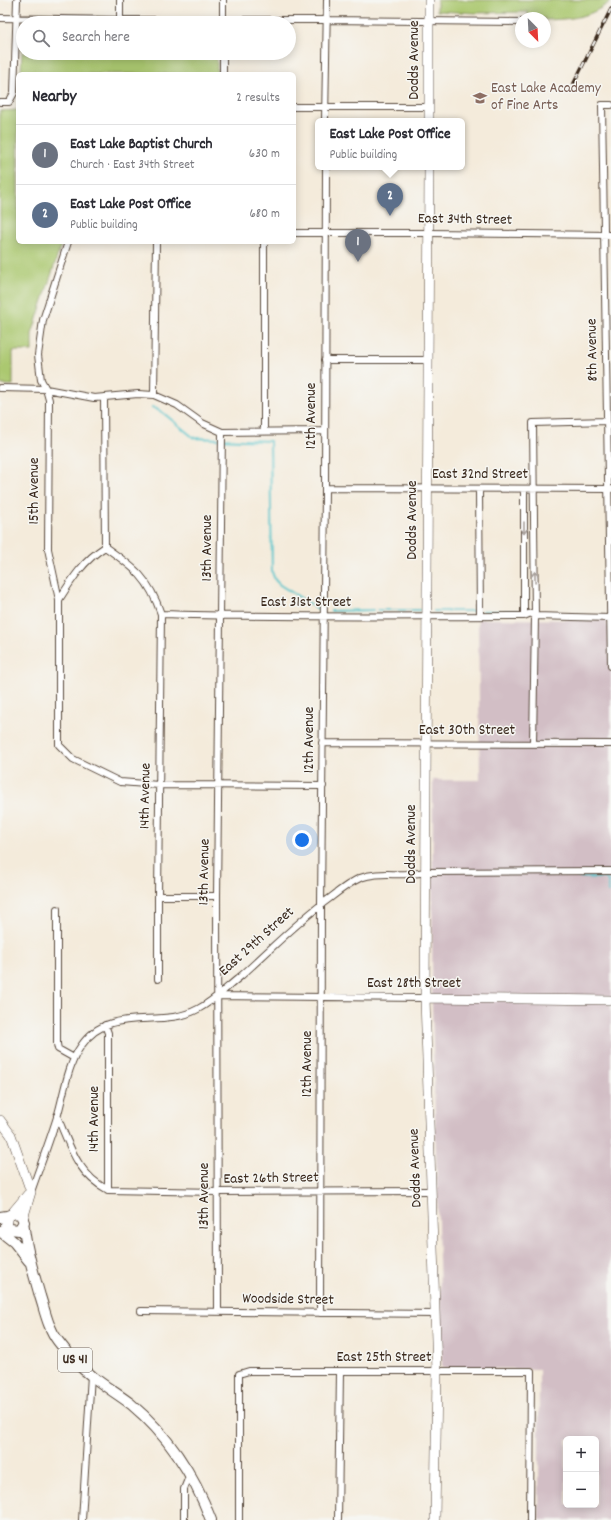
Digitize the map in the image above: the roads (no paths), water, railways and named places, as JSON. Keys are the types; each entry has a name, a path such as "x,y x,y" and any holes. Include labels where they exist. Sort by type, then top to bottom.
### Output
{"main road":[{"path":"20,1214 23,1221 19,1230 5,1229 6,1215 20,1214"},
{"name":"US 41","path":"23,1221 30,1260 48,1322 57,1340 91,1375 143,1414 167,1440 190,1474 200,1493 211,1520"},
{"name":"US 41","path":"5,1229 30,1260"}],"street":[{"path":"17,0 17,16"},
{"path":"120,0 120,16"},
{"path":"223,0 223,16"},
{"path":"325,118 327,0"},
{"name":"Dodds Avenue","path":"429,118 430,0"},
{"path":"0,18 16,18"},
{"path":"296,20 515,22"},
{"path":"0,102 9,102 14,93 16,43"},
{"path":"223,60 223,72"},
{"name":"8th Avenue","path":"611,105 602,105 611,666"},
{"path":"296,107 429,107"},
{"name":"12th Avenue","path":"320,1314 326,170"},
{"name":"Dodds Avenue","path":"429,170 425,998 437,1372 435,1520"},
{"name":"East 34th Street","path":"296,233 611,235"},
{"name":"15th Avenue","path":"67,244 43,320 38,355 41,380 46,389 49,400 48,549 59,600 59,745 73,759 120,782 159,785"},
{"path":"154,395 156,244"},
{"path":"264,244 264,431"},
{"path":"325,360 428,360"},
{"path":"0,388 46,389 94,398 138,394 154,395 177,405 202,423 222,432 324,431"},
{"path":"104,397 105,547"},
{"path":"533,744 535,616 533,423 607,421"},
{"name":"13th Avenue","path":"218,1312 217,996 222,432"},
{"name":"East 32nd Street","path":"325,488 609,489"},
{"path":"478,489 480,616"},
{"path":"524,489 524,616"},
{"path":"59,600 74,575 93,554 105,547"},
{"path":"105,547 129,564 144,579 155,596 161,614"},
{"name":"East 31st Street","path":"161,614 220,616 524,616 531,614 535,616 611,621"},
{"name":"14th Avenue","path":"158,979 161,614"},
{"name":"East 30th Street","path":"322,743 611,744"},
{"path":"159,785 323,786"},
{"name":"East 29th Street","path":"23,1221 74,1058 81,1045 98,1029 119,1020 177,1016 197,1010 217,996 321,904 349,884 373,874 409,874 426,872 611,871"},
{"path":"158,896 218,896"},
{"path":"57,909 57,1044 58,1049 74,1058"},
{"name":"East 28th Street","path":"217,996 611,1000"},
{"name":"14th Avenue","path":"105,1025 108,1033 108,1190"},
{"path":"57,1116 77,1162 97,1184 108,1190"},
{"path":"0,1120 11,1135 31,1192"},
{"name":"East 26th Street","path":"108,1190 218,1192 431,1191"},
{"name":"East 29th Street","path":"6,1215 31,1192"},
{"name":"Woodside Street","path":"141,1312 435,1314"},
{"name":"East 25th Street","path":"239,1520 239,1374 248,1371 531,1371 530,1520"},
{"path":"338,1520 340,1371"},
{"path":"82,1520 91,1375"},
{"path":"184,1520 184,1489 190,1474"}],"waterway":[{"path":"152,407 162,412 194,438 270,441 272,572 275,580 280,585 320,610"},
{"path":"331,611 373,610"},
{"path":"378,610 420,610"},
{"path":"434,611 476,611"},
{"path":"483,611 518,611"},
{"path":"577,877 606,878 608,881 608,892"}],"railway":[{"path":"571,89 611,9"}],"place":[{"name":"East Lake Academy of Fine Arts","path":"480,98"},
{"name":"East Lake Post Office","path":"390,216"},
{"name":"East Lake Baptist Church","path":"358,262"}]}
